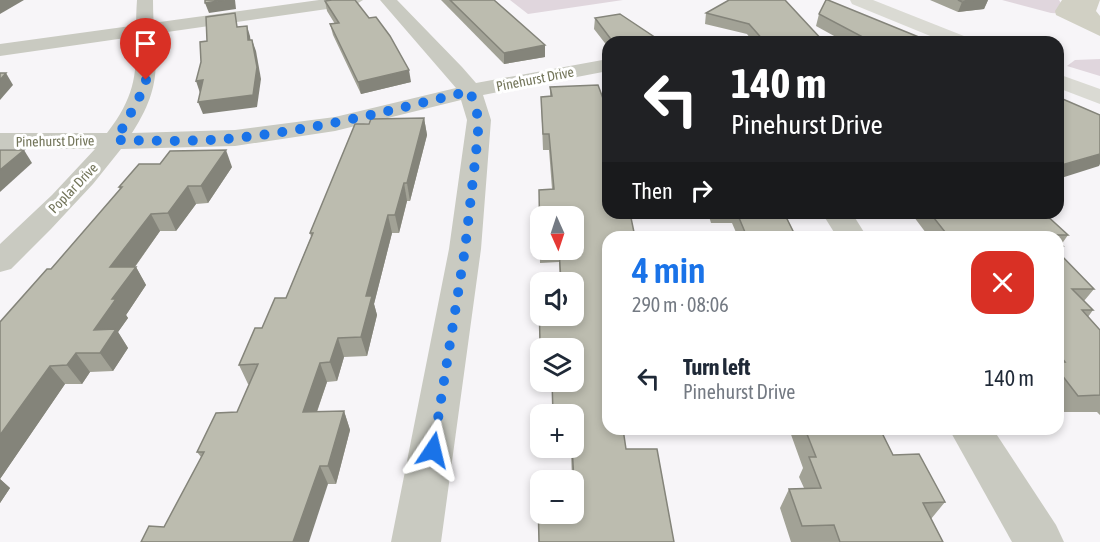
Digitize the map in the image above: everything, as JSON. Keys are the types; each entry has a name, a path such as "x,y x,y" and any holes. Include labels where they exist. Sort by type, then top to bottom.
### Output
{"main road":[{"path":"858,0 947,36"},
{"path":"1064,82 1100,97"}],"street":[{"path":"0,39 145,17 292,0"},
{"path":"0,50 145,17 356,0"},
{"path":"388,0 455,71 470,91 479,120 465,249 416,542"},
{"name":"Poplar Drive","path":"0,262 83,179 116,140 146,80 145,17"},
{"name":"Pinehurst Drive","path":"0,141 183,141 280,133 334,124 470,91 602,66"},
{"path":"974,435 1039,542"}],"shaded area":[{"path":"510,0 623,0 528,14"},
{"path":"1002,0 1059,0 1068,14 1051,13"},
{"path":"1062,0 1100,0 1096,11 1100,16 1100,36 1056,15 1055,11"},
{"path":"1100,59 1100,76 1067,66 1075,60"}],"building":[{"path":"205,0 225,0 205,3"},
{"path":"355,0 369,18 376,17 390,36 409,70 358,82 330,24 339,23 325,1"},
{"path":"450,0 494,0 545,45 504,53"},
{"path":"729,0 785,0 818,36 760,36 749,24 706,13"},
{"path":"828,0 916,36 861,36 819,14"},
{"path":"235,13 237,27 247,26 248,40 252,40 257,67 253,95 198,102 203,80 196,81 201,62 200,42 207,41 206,17"},
{"path":"620,14 653,36 608,36 595,18"},
{"path":"598,85 602,96 602,219 631,219 634,231 602,231 602,435 624,435 626,449 657,449 674,542 539,542 539,524 584,524 584,470 573,470 573,458 584,458 584,404 553,404 552,392 584,392 584,338 540,338 540,326 584,326 584,272 560,272 560,260 584,260 584,206 539,206 539,190 554,189 549,134 543,134 541,97 552,96 550,87"},
{"path":"1064,100 1100,115 1100,154 1064,164"},
{"path":"424,118 407,183 404,183 395,215 388,215 366,296 372,296 361,337 338,338 330,362 320,363 303,412 344,411 328,466 320,466 293,542 141,542 149,526 164,527 204,452 197,452 216,413 237,412 258,364 239,365 255,328 262,328 275,298 286,298 355,124 369,124 371,119"},
{"path":"0,150 24,150 0,170"},
{"path":"226,150 201,186 188,186 168,213 151,214 110,267 136,267 112,299 116,299 94,330 116,329 100,353 76,353 67,365 50,366 0,435 0,322 47,269 51,269 139,164 160,164 170,151"},
{"path":"740,219 787,219 793,231 744,231"},
{"path":"935,219 1051,219 1064,231 944,231"},
{"path":"1064,258 1094,289 1072,289 1093,310 1082,310 1100,330 1100,395 1078,396 1064,378"},
{"path":"807,435 883,435 893,455 919,454 945,502 923,503 943,542 840,542 834,525 802,526 789,489 821,488 809,457 816,457"}],"route":[{"path":"146,80 116,140 183,141 280,133 334,124 470,91 479,120 476,153 465,249 433,450"}]}
